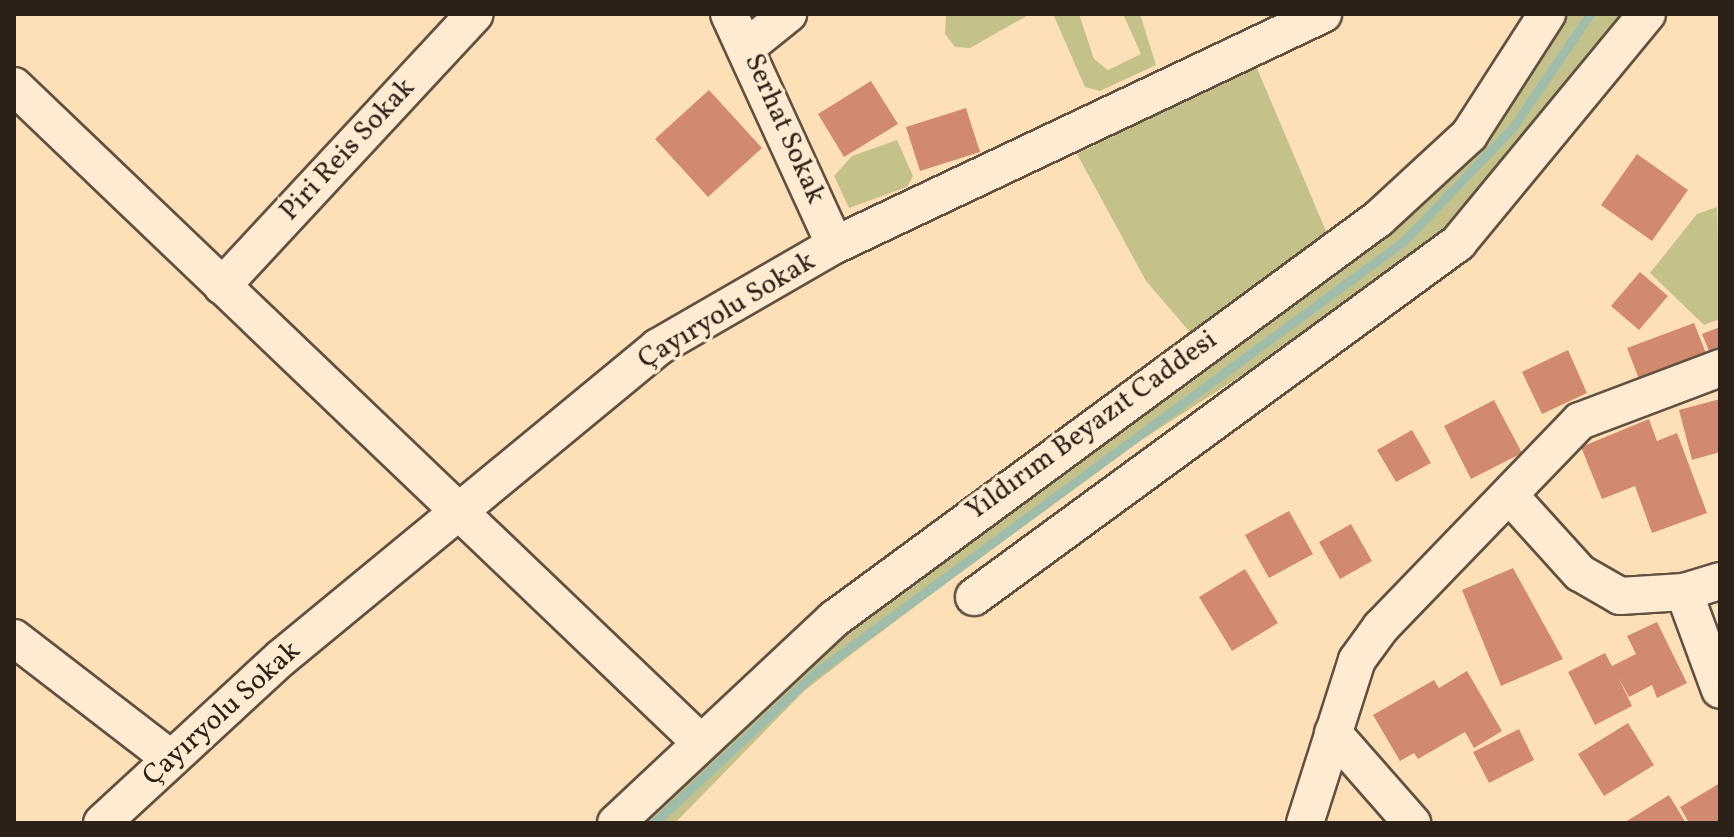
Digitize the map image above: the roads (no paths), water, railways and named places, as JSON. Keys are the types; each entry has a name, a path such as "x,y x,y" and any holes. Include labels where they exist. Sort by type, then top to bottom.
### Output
{"street":[{"name":"Piri Reis Sokak","path":"222,286 475,14"},
{"name":"Serhat Sokak","path":"729,14 747,47 835,245"},
{"path":"747,47 788,14"},
{"name":"Çayıryolu Sokak","path":"102,823 171,759 457,513 658,347 835,245 1323,14"},
{"name":"Yıldırım Beyazıt Caddesi","path":"616,823 698,740 834,619 1378,219 1469,135 1547,14"},
{"path":"974,597 1458,243 1647,14"},
{"path":"14,86 457,513 698,740"},
{"path":"1305,823 1357,660 1381,627 1511,497 1580,421 1720,368"},
{"path":"1511,497 1599,587 1620,596 1684,592 1720,581"},
{"path":"1684,592 1720,690"},
{"path":"14,638 171,759"},
{"path":"1333,733 1412,823"}],"waterway":[{"path":"654,823 815,673 1404,241 1513,127 1590,14"}]}
